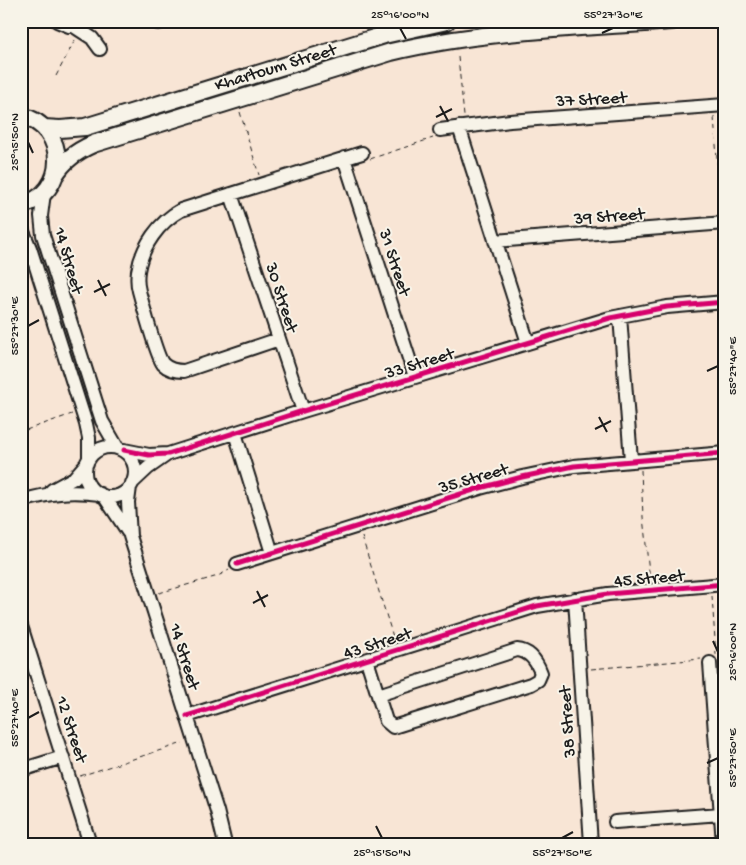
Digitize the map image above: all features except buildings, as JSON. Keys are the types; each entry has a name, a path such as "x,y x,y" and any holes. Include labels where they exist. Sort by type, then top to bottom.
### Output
{"main road":[{"name":"Khartoum Street","path":"44,128 60,130 85,127 384,35 446,21"},
{"name":"Khartoum Street","path":"44,193 55,175 69,159 93,144 373,57 428,44 496,34 672,21"},
{"path":"23,115 44,128 50,136 57,155 55,175"},
{"path":"21,205 36,199 44,193"}],"street":[{"path":"57,21 66,26 76,26 95,40 100,49"},
{"path":"152,21 158,23 167,21"},
{"name":"37 Street","path":"439,134 462,127 528,119 719,106"},
{"path":"462,127 495,241 528,343"},
{"path":"279,339 202,364 182,365 168,360 153,338 139,290 137,277 142,258 154,234 164,222 180,210 344,158 366,156"},
{"name":"31 Street","path":"344,158 415,377"},
{"name":"14 Street","path":"44,193 41,216 43,235 102,421 120,449"},
{"name":"30 Street","path":"231,194 303,411"},
{"name":"39 Street","path":"495,241 724,224"},
{"name":"14 Street","path":"21,227 30,248 82,410 89,438 88,461"},
{"name":"33 Street","path":"120,449 149,455 168,454 303,411 620,316 667,307 725,302"},
{"path":"620,316 635,460"},
{"path":"235,433 272,553"},
{"path":"21,501 66,491 118,495 131,485 135,469 129,455 120,449 110,446 98,450 74,478 46,494"},
{"name":"35 Street","path":"237,564 501,482 574,466 725,453"},
{"name":"33 Street","path":"131,485 148,468 168,454"},
{"path":"88,461 86,477 93,490 102,495"},
{"name":"14 Street","path":"131,485 128,502 130,536 217,811 225,844"},
{"name":"14 Street","path":"102,495 130,536"},
{"name":"45 Street","path":"575,599 608,594 725,584"},
{"name":"43 Street","path":"187,716 522,610 575,599"},
{"name":"38 Street","path":"575,599 591,844"},
{"name":"12 Street","path":"22,629 90,844"},
{"path":"367,660 378,695 387,723 396,727 531,684 540,677 541,673 538,664 524,652 512,651 378,695"},
{"path":"713,661 719,716 723,837"},
{"path":"21,770 63,757"},
{"path":"615,822 721,814"}],"path":[{"path":"56,76 76,26"},
{"path":"458,57 462,127"},
{"path":"236,100 262,184"},
{"path":"719,106 724,224"},
{"path":"366,156 439,134"},
{"path":"26,430 82,410"},
{"path":"635,460 651,590"},
{"path":"359,526 397,650"},
{"path":"149,595 218,576 237,564"},
{"path":"580,670 713,661 711,586"},
{"path":"70,779 193,739"}],"cycle path":[{"path":"124,450 149,455 168,454 610,318 667,307 725,302"},
{"path":"237,564 480,488 522,477 574,466 725,453"},
{"path":"187,716 537,606 608,594 725,584"}]}
